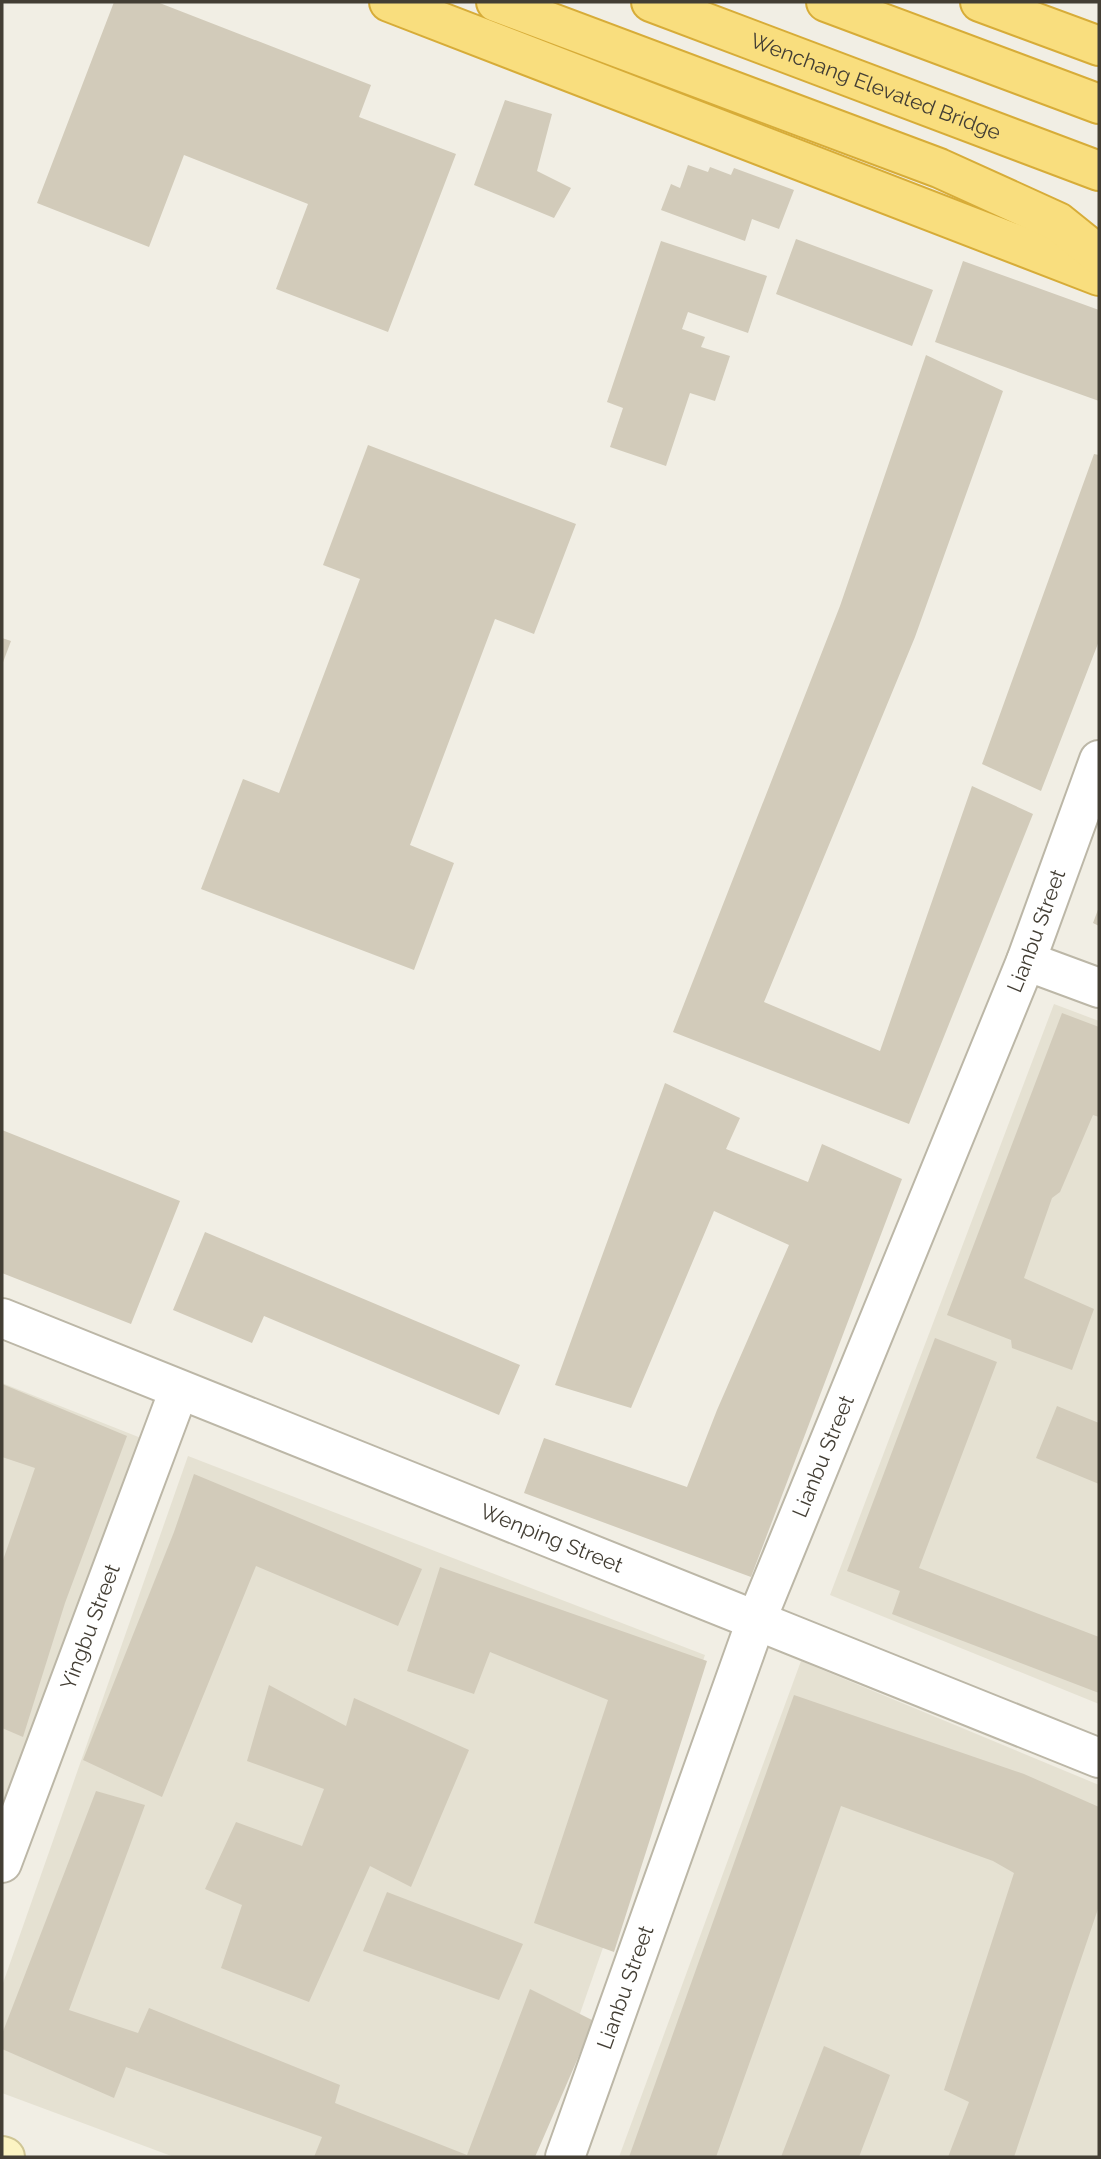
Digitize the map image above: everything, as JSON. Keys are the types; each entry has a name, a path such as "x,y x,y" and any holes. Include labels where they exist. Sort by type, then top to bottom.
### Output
{"highway":[{"path":"389,2 1099,276"},
{"path":"496,2 939,168 1058,222 1099,255"},
{"name":"Wenchang Elevated Bridge","path":"651,2 1099,171"},
{"path":"826,2 1099,104"},
{"path":"988,5 1099,47"}],"street":[{"name":"Lianbu Street","path":"565,2157 756,1621 1026,961 1099,760"},
{"path":"1026,961 1099,988"},
{"name":"Wenping Street","path":"2,1318 1099,1758"},
{"name":"Yingbu Street","path":"2,1863 179,1390"}],"shaded area":[{"path":"1054,1004 1099,1021 1099,1704 830,1595"},
{"path":"2,1383 141,1438 2,1818"},
{"path":"188,1456 705,1655 530,2157 174,2157 2,2093 2,1986"},
{"path":"801,1661 1099,1785 1099,2157 619,2157"}],"building":[{"path":"114,2 157,2 371,85 359,117 456,154 388,332 276,289 308,204 184,155 149,247 37,203"},
{"path":"505,100 552,114 537,171 571,188 554,218 474,185"},
{"path":"688,165 708,172 710,167 731,175 734,168 794,190 779,229 752,219 745,241 661,210 671,184 680,188"},
{"path":"796,239 933,290 912,346 776,294"},
{"path":"661,241 767,276 748,333 688,312 682,329 705,337 701,347 730,356 715,401 690,393 666,466 610,447 623,408 607,402"},
{"path":"963,261 1099,310 1099,401 935,342"},
{"path":"926,355 1003,391 915,637 764,1002 880,1051 972,786 1033,814 909,1124 673,1032 840,606"},
{"path":"368,445 576,524 534,634 495,619 410,845 454,863 414,970 201,889 243,779 279,793 360,579 323,565"},
{"path":"1094,454 1099,455 1099,641 1041,791 982,764"},
{"path":"2,638 11,641 2,665"},
{"path":"1099,907 1099,926 1093,923"},
{"path":"1062,1013 1099,1027 1099,1117 1093,1115 1060,1192 1052,1198 1024,1278 1094,1309 1072,1370 1012,1348 1011,1340 947,1315"},
{"path":"665,1083 740,1118 726,1149 808,1182 822,1144 902,1179 751,1577 524,1493 544,1438 687,1487 717,1410 789,1245 714,1211 631,1408 555,1385"},
{"path":"2,1130 180,1201 131,1324 2,1273"},
{"path":"205,1232 520,1365 499,1415 264,1316 252,1343 173,1310"},
{"path":"935,1338 997,1362 919,1568 1099,1637 1099,1693 892,1614 900,1591 847,1571"},
{"path":"2,1384 127,1436 65,1603 23,1737 2,1728 2,1563 35,1468 2,1457"},
{"path":"1057,1406 1099,1423 1099,1484 1036,1458"},
{"path":"194,1474 422,1569 398,1626 256,1566 162,1797 83,1760 174,1532"},
{"path":"440,1567 707,1661 614,1952 534,1923 608,1700 490,1652 474,1694 407,1671"},
{"path":"269,1685 346,1726 354,1698 469,1750 411,1887 370,1866 309,2002 221,1968 242,1905 205,1889 236,1822 302,1846 324,1789 247,1761"},
{"path":"794,1695 1024,1774 1099,1807 1099,1906 1014,2157 948,2157 969,2102 944,2090 1014,1873 993,1861 841,1806 716,2157 629,2157"},
{"path":"96,1791 145,1805 69,2010 138,2033 149,2008 340,2085 335,2103 467,2155 530,1989 594,2021 535,2157 314,2157 322,2137 126,2067 114,2098 2,2049 2,2034"},
{"path":"387,1892 523,1944 499,2000 363,1951"},
{"path":"824,2046 890,2075 859,2157 781,2157"}]}
